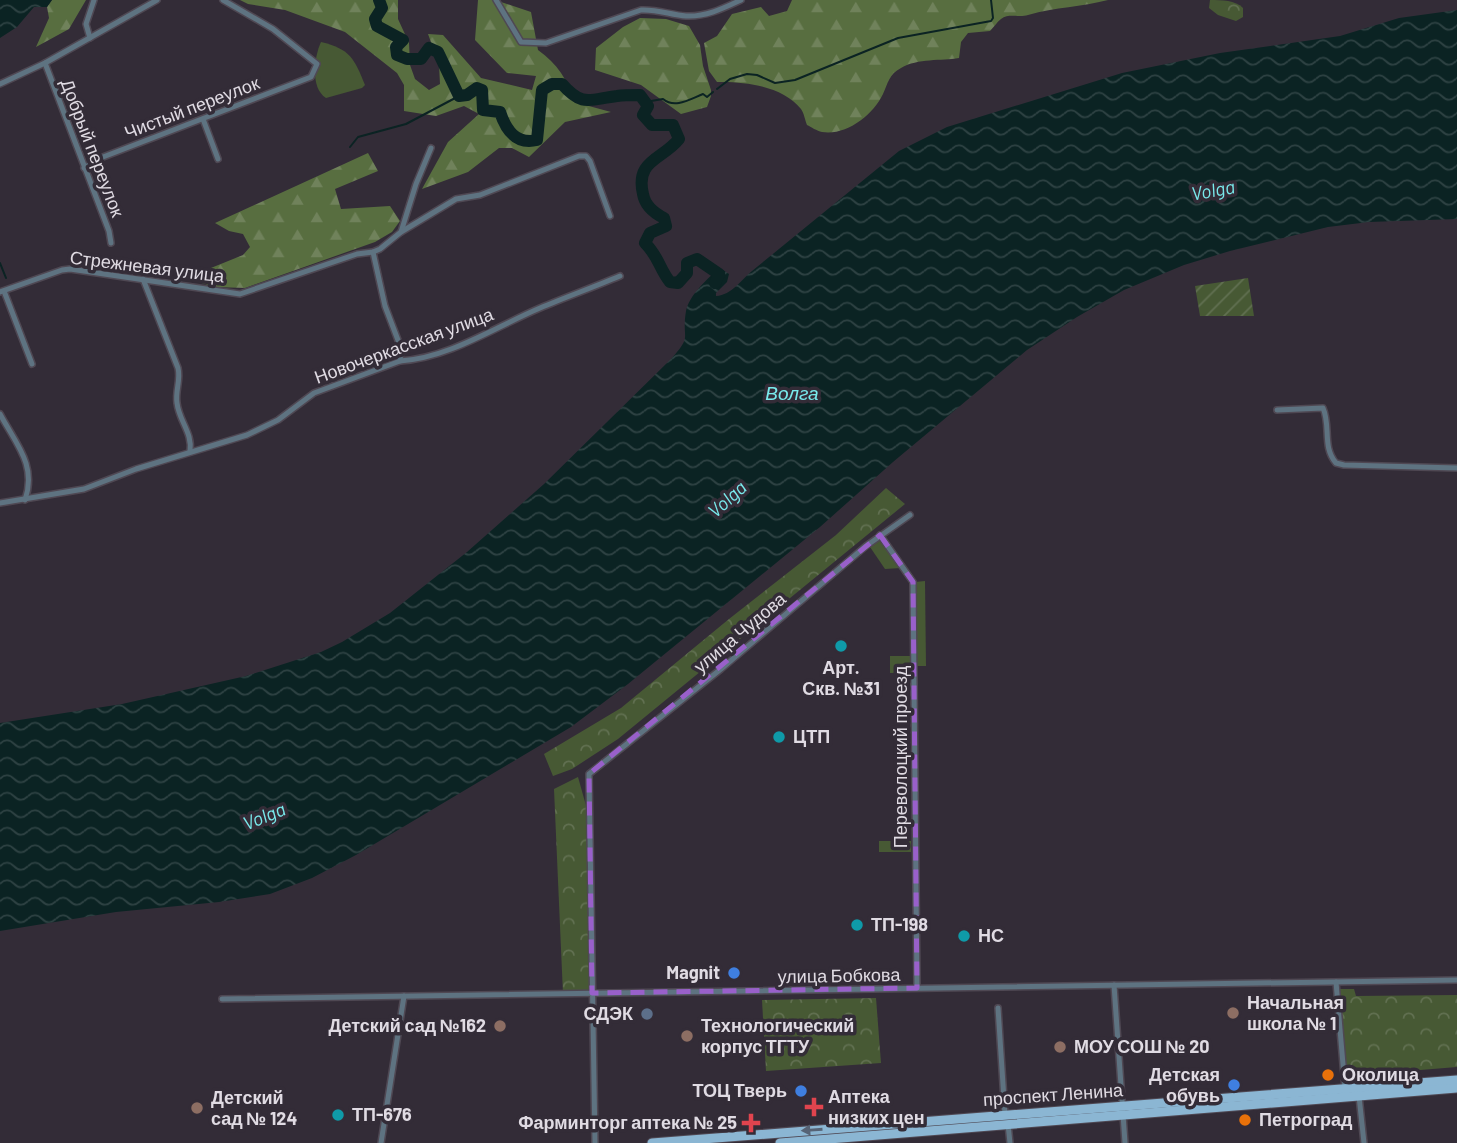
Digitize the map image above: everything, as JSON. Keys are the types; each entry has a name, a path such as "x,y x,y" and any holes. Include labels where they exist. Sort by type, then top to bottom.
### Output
{"main road":[{"name":"проспект Ленина","path":"652,1143 1338,1098 1362,1091 1457,1080"},
{"name":"проспект Ленина","path":"1123,1110 1345,1088 1362,1091 1457,1088"},
{"path":"1338,1098 1345,1088"},
{"name":"проспект Ленина","path":"780,1143 1009,1118"}],"street":[{"path":"90,37 86,24 94,0"},
{"path":"0,84 45,63 157,0"},
{"name":"Чистый переулок","path":"84,168 103,157 311,77 317,65 273,29 223,0"},
{"path":"496,0 521,42 546,43 641,10 652,9 684,16 701,15 741,0"},
{"name":"Добрый переулок","path":"45,63 109,231 111,243"},
{"path":"202,120 218,159"},
{"path":"401,232 430,148"},
{"path":"400,361 401,348 385,306 373,253 401,232 456,199 480,195 579,156 586,156 590,161 610,216"},
{"name":"Стрежневая улица","path":"2,292 62,270 240,293 357,254 373,253"},
{"name":"Новочеркасская улица","path":"0,503 84,489 136,468 247,435 278,420 314,393 400,361 451,348 539,308 620,276"},
{"path":"143,279 180,375 176,398 191,442 190,452"},
{"path":"2,292 32,364"},
{"path":"1277,411 1323,408 1328,448 1336,463 1457,468"},
{"path":"0,414 29,469 29,489 25,500"},
{"name":"улица Чудова","path":"592,993 589,774 721,669 880,535 910,515"},
{"name":"Переволоцкий проезд","path":"880,535 913,582 917,988"},
{"name":"улица Бобкова","path":"222,999 1457,980"},
{"path":"1336,982 1345,1088"},
{"path":"1114,985 1125,1143"},
{"path":"592,993 595,1143"},
{"path":"381,1143 404,996"},
{"path":"998,1007 1010,1143"},
{"path":"1362,1091 1364,1143"}],"highlighted area":[{"path":"880,535 913,582 917,988 592,993 589,774"}],"green space":[{"path":"52,0 86,0 69,29 36,47 49,18 47,7"},
{"path":"240,0 398,0 398,19 409,43 410,65 415,79 429,90 440,84 439,64 428,34 443,35 481,78 532,90 536,76 507,73 475,40 478,0 495,0 531,12 538,50 561,73 574,102 611,112 565,122 529,157 512,148 499,148 468,172 422,189 448,142 479,114 464,106 436,116 404,111 404,85 397,73 345,32 285,10 248,4"},
{"path":"792,0 1108,0 1025,16 1007,16 990,31 968,33 961,42 959,58 922,61 897,70 878,102 866,116 849,127 831,132 820,131 807,125 801,109 784,95 762,86 717,82 709,71 704,43 717,36 732,14 761,7 769,16 787,11"},
{"path":"1210,0 1236,3 1243,8 1243,17 1236,21 1218,15 1209,8"},
{"path":"640,18 666,19 689,26 700,45 711,90 707,107 681,114 641,85 595,70 596,48 623,27"},
{"path":"321,42 339,48 350,56 365,85 362,88 326,98 321,93 317,87 315,72"},
{"path":"368,153 378,171 335,189 341,209 390,206 400,221 392,232 375,242 245,288 215,287 192,280 206,270 243,255 250,247 243,234 229,231 215,223"},
{"path":"1248,278 1254,316 1200,316 1195,286"},
{"path":"886,488 905,504 618,739 572,769 553,776 544,754 621,708 836,535"},
{"path":"880,539 901,568 885,569 870,547"},
{"path":"925,581 926,666 916,666 915,582"},
{"path":"890,656 911,656 911,673 890,673"},
{"path":"578,777 590,820 592,993 563,994 554,789"},
{"path":"879,841 911,841 911,852 879,852"},
{"path":"1340,989 1354,989 1356,996 1457,995 1457,1067 1346,1076"},
{"path":"876,998 881,1063 766,1071 762,1000"}],"water":[{"path":"0,0 52,0 47,7 34,7 17,27 0,38"},
{"name":"Волга","path":"1457,10 1457,219 1369,222 1328,227 1230,251 1184,265 1124,290 1077,317 1027,350 820,527 628,684 571,727 356,855 312,878 270,894 116,912 0,931 0,723 122,704 246,676 321,652 390,613 467,552 544,484 669,361 684,341 686,311 691,300 717,270 729,274 727,282 716,296 732,290 899,151 947,127 1122,73 1220,53 1340,36 1399,18"}],"waterway":[{"path":"379,0 382,8 375,19 377,26 403,40 396,47 397,55 407,59 421,59 429,48 438,52 459,96 467,95 477,88 482,90 483,110 500,112 513,135 523,140 537,140 542,90 552,84 562,84 569,92 587,100 640,95 648,106 643,115 652,125 673,125 679,139 646,167 643,174 643,194 646,202 664,218 666,226 650,233 645,243 670,282 678,283 687,273 687,263 697,259 719,274 715,283"},
{"path":"717,89 730,79 747,74 757,75 775,83 795,80 898,38 991,21 991,0"},
{"path":"645,102 663,99 678,103 703,94 707,97 713,92"},
{"path":"350,147 358,137 406,124 459,96"},
{"path":"0,263 6,278"}],"place":[{"name":"Арт. Скв. №31","path":"841,646"},
{"name":"ЦТП","path":"779,737"},
{"name":"ТП-198","path":"857,925"},
{"name":"НС","path":"964,936"},
{"name":"Magnit","path":"734,973"},
{"name":"Начальная школа № 1","path":"1233,1013"},
{"name":"СДЭК","path":"647,1014"},
{"name":"Детский сад №162","path":"500,1026"},
{"name":"Технологический корпус ТГТУ","path":"687,1036"},
{"name":"МОУ СОШ № 20","path":"1060,1047"},
{"name":"Околица","path":"1328,1075"},
{"name":"Детская обувь","path":"1234,1085"},
{"name":"ТОЦ Тверь","path":"801,1091"},
{"name":"Аптека низких цен","path":"814,1107"},
{"name":"Детский сад № 124","path":"197,1108"},
{"name":"ТП-676","path":"338,1115"},
{"name":"Петроград","path":"1245,1120"},
{"name":"Фарминторг аптека № 25","path":"751,1123"}],"water label":[{"name":"Volga","path":"1213,190"},
{"name":"Volga","path":"727,499"},
{"name":"Volga","path":"264,816"}]}
